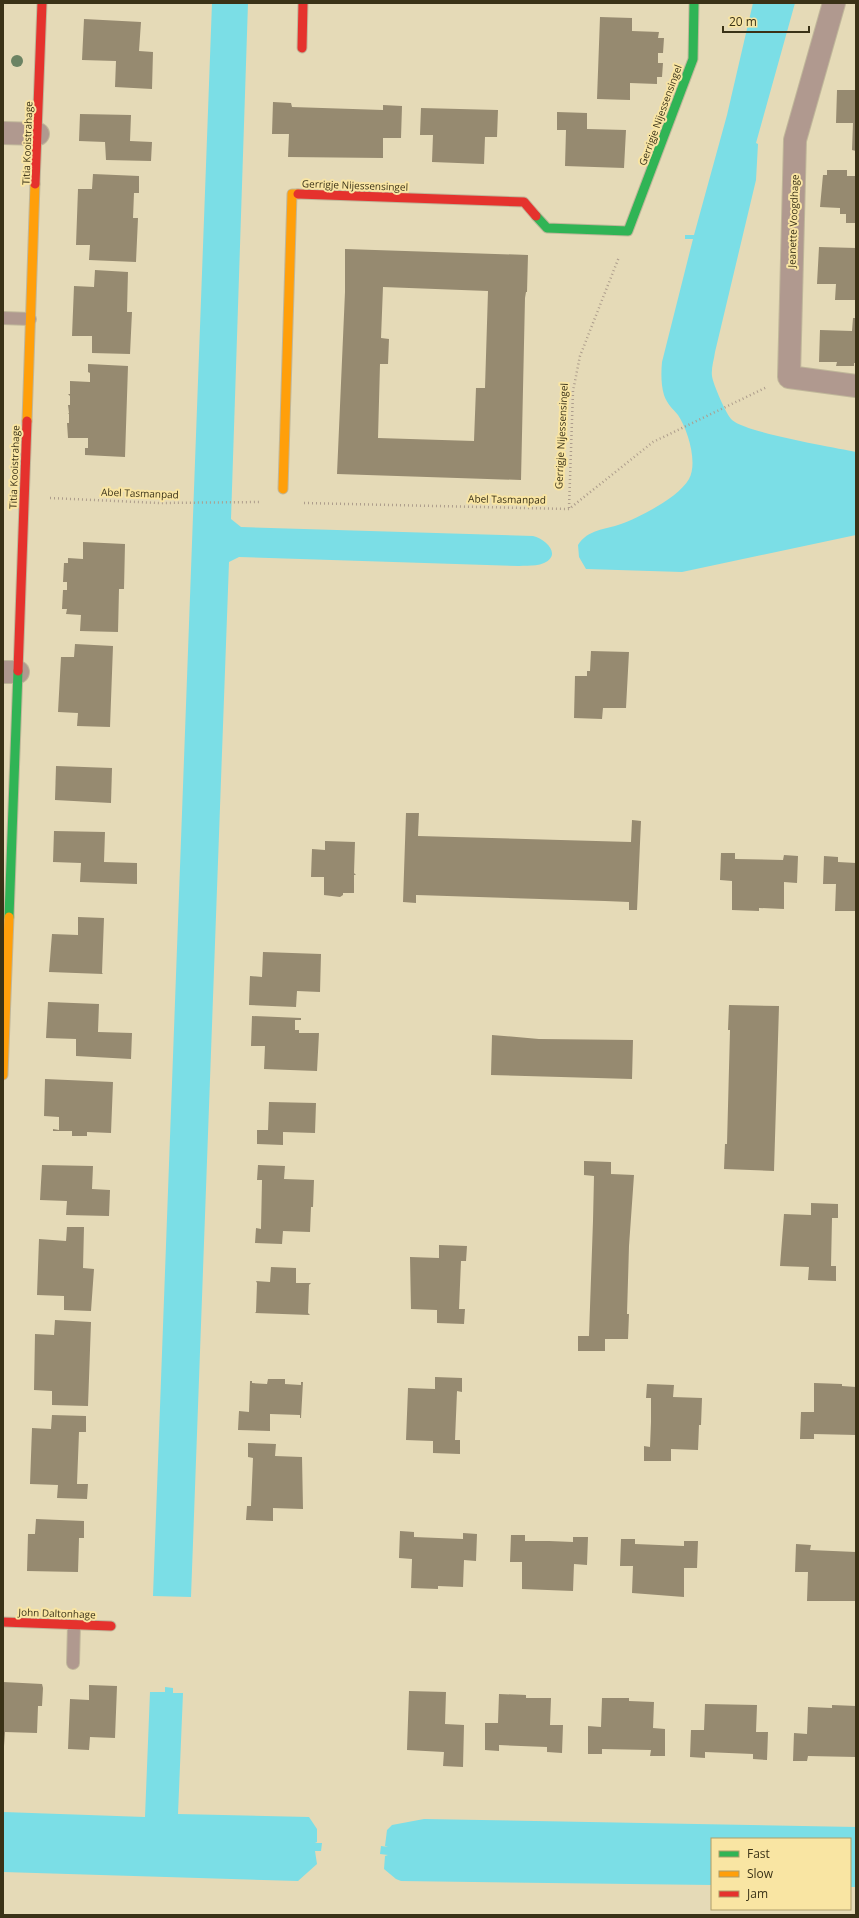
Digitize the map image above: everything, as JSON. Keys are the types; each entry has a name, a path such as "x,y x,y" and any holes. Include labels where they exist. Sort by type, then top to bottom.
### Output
{"street":[{"name":"Titia Kooistrahage","path":"3,1075 10,672 30,319 42,3"},
{"path":"302,48 303,3"},
{"name":"Gerrigje Nijessensingel","path":"283,489 292,194 524,202 547,228 628,231 693,59 694,3"},
{"name":"Jeanette Voogdhage","path":"789,377 795,140 834,3"},
{"path":"3,133 38,134"},
{"path":"789,377 856,386"},
{"name":"John Daltonhage","path":"3,1622 111,1626"}],"lane":[{"path":"3,318 30,319"},
{"path":"72,1663 74,1625"}],"path":[{"name":"Gerrigje Nijessensingel","path":"569,509 573,406 576,372 580,356 628,231"},
{"path":"569,509 641,450 669,434 789,377"},
{"name":"Abel Tasmanpad","path":"45,498 159,503 242,502"},
{"name":"Abel Tasmanpad","path":"298,503 569,509"}],"water":[{"path":"212,3 248,3 231,519 241,527 533,536 543,540 547,544 552,552 552,556 544,563 532,566 239,557 229,562 191,1597 153,1596"},
{"path":"753,3 795,3 756,143 758,144 756,180 715,352 712,376 726,412 732,420 741,425 771,435 856,452 856,535 682,572 586,569 579,557 578,545 582,540 592,533 629,521 668,500 684,486 692,472 691,447 685,429 682,421 668,404 664,395 662,387 662,362 693,239 685,239 685,235 694,235 727,115"},
{"path":"165,1687 173,1688 173,1693 183,1693 178,1814 309,1817 317,1829 317,1842 315,1843 322,1843 321,1851 315,1851 317,1864 298,1881 3,1872 3,1812 145,1817 150,1692 165,1692"},
{"path":"424,1819 856,1827 856,1887 851,1887 851,1838 711,1838 711,1885 401,1881 396,1879 384,1869 385,1856 388,1855 380,1854 381,1846 388,1847 385,1846 387,1830 392,1825"}],"building":[{"path":"600,17 632,18 632,31 659,32 658,38 664,38 663,53 658,53 658,63 663,63 662,77 657,77 657,84 630,83 630,100 597,99"},
{"path":"84,19 141,22 139,51 153,52 152,89 115,87 116,61 82,60"},
{"path":"837,90 856,90 856,151 852,150 853,123 836,123"},
{"path":"273,102 291,103 292,107 383,110 383,105 402,106 401,138 383,138 383,158 288,157 289,134 272,134"},
{"path":"421,108 498,110 497,137 485,137 484,164 432,162 433,135 420,135"},
{"path":"557,112 587,113 587,129 626,130 624,168 565,166 566,130 557,130"},
{"path":"80,114 131,115 130,141 152,142 151,161 106,160 105,142 79,141"},
{"path":"827,170 847,170 847,176 856,176 856,223 846,223 846,214 840,214 840,208 820,207 823,175 827,175"},
{"path":"93,174 139,176 139,193 134,193 133,218 138,218 136,262 89,260 90,245 76,245 78,189 92,189"},
{"path":"819,247 856,248 856,300 835,300 836,284 817,284"},
{"path":"345,249 528,255 527,292 525,298 521,480 337,474 345,292","holes":["383,287 488,291 485,388 476,388 474,441 378,438 380,364 388,364 389,339 381,338"]},
{"path":"95,270 128,272 127,312 132,312 130,354 92,353 92,336 72,336 74,286 94,287"},
{"path":"853,318 856,318 856,363 854,363 854,366 836,366 837,362 819,362 820,330 852,331"},
{"path":"88,364 128,366 125,457 85,455 85,448 88,448 88,438 68,438 67,423 69,423 68,405 70,405 70,396 68,394 70,394 70,381 90,382"},
{"path":"83,542 125,544 124,589 119,589 118,632 80,631 81,615 66,614 67,609 62,609 63,590 67,590 67,582 63,582 64,563 68,563 68,558 83,559"},
{"path":"75,644 113,646 110,727 77,726 78,713 58,712 61,657 74,657"},
{"path":"591,651 629,652 626,708 603,708 602,719 574,718 575,676 587,676 587,671 590,671"},
{"path":"56,766 112,768 111,803 55,800"},
{"path":"406,813 419,813 418,836 631,842 632,820 641,821 637,910 629,910 629,902 605,901 416,895 416,903 403,902"},
{"path":"54,831 105,832 104,862 137,863 137,884 80,882 81,863 53,862"},
{"path":"325,841 355,842 354,873 356,875 354,875 354,893 343,893 340,897 324,895 324,877 311,877 312,849 325,850"},
{"path":"721,853 735,853 735,859 783,860 784,855 798,856 797,883 784,882 784,909 759,908 759,911 732,910 732,881 720,880"},
{"path":"824,856 838,857 838,862 856,863 856,911 835,911 836,884 823,884"},
{"path":"78,917 104,918 103,974 49,972 52,934 78,935"},
{"path":"263,952 321,954 320,992 297,991 296,1007 249,1005 250,976 262,977"},
{"path":"48,1002 99,1004 98,1032 132,1033 131,1059 76,1056 76,1039 46,1038"},
{"path":"729,1005 779,1006 774,1171 724,1169 725,1144 727,1144 730,1030 728,1030"},
{"path":"252,1016 301,1018 301,1020 295,1020 295,1030 299,1030 299,1033 319,1033 317,1071 264,1069 265,1046 251,1046"},
{"path":"492,1035 539,1039 633,1040 632,1079 491,1075"},
{"path":"45,1079 113,1082 111,1133 87,1132 87,1136 72,1136 72,1131 53,1131 53,1129 59,1130 59,1117 44,1116"},
{"path":"269,1102 316,1103 315,1133 283,1132 283,1145 257,1144 257,1130 268,1130"},
{"path":"584,1161 611,1162 611,1174 634,1175 629,1246 627,1314 629,1314 628,1339 605,1339 605,1351 578,1351 578,1336 589,1336 593,1221 594,1176 584,1175"},
{"path":"42,1165 93,1166 92,1189 110,1190 109,1216 66,1215 67,1201 40,1200"},
{"path":"258,1165 285,1166 284,1179 314,1180 310,1232 283,1231 282,1244 255,1243 256,1228 261,1229 262,1180 257,1180"},
{"path":"811,1203 838,1204 838,1218 832,1218 831,1266 836,1266 836,1281 808,1280 809,1267 780,1266 784,1214 811,1215"},
{"path":"67,1227 84,1227 83,1268 94,1269 91,1311 64,1310 64,1296 37,1295 39,1239 66,1241"},
{"path":"439,1245 467,1246 466,1261 461,1261 459,1309 465,1309 464,1324 437,1323 437,1310 411,1309 410,1257 439,1258"},
{"path":"271,1267 296,1268 296,1283 311,1283 309,1285 308,1313 310,1315 255,1313 256,1281 270,1282"},
{"path":"55,1320 91,1322 88,1406 52,1405 52,1391 34,1390 35,1334 54,1335"},
{"path":"435,1377 462,1378 462,1392 457,1391 455,1440 460,1440 460,1454 433,1453 433,1441 406,1440 408,1388 435,1389"},
{"path":"268,1379 285,1379 285,1384 301,1385 301,1382 303,1382 301,1418 300,1415 270,1414 270,1431 238,1430 239,1411 249,1412 250,1381 252,1381 252,1383 267,1384"},
{"path":"814,1383 842,1384 842,1386 856,1387 856,1435 814,1434 814,1439 800,1439 801,1412 814,1412"},
{"path":"647,1384 674,1385 673,1397 702,1398 698,1450 671,1449 671,1461 644,1461 644,1446 650,1447 651,1422 651,1398 646,1398"},
{"path":"52,1415 86,1416 86,1432 79,1432 77,1484 88,1484 87,1499 57,1498 58,1485 30,1484 32,1428 51,1429"},
{"path":"248,1443 276,1444 275,1456 302,1457 303,1509 273,1508 273,1521 246,1520 247,1506 251,1506 253,1458 248,1457"},
{"path":"36,1519 84,1521 84,1538 79,1538 78,1572 27,1571 28,1534 35,1534"},
{"path":"400,1531 414,1532 414,1537 463,1539 463,1533 477,1534 476,1561 464,1560 463,1587 438,1586 438,1589 411,1588 412,1559 399,1558"},
{"path":"511,1535 525,1535 525,1541 573,1542 573,1537 588,1537 587,1565 574,1564 573,1591 522,1589 522,1562 510,1562"},
{"path":"621,1539 635,1539 635,1544 684,1546 684,1541 698,1541 697,1568 684,1568 684,1597 632,1593 633,1566 620,1566"},
{"path":"796,1544 811,1545 810,1550 856,1552 856,1601 807,1601 808,1572 795,1572"},
{"path":"3,1682 42,1684 43,1688 42,1706 38,1706 37,1733 5,1732 4,1746 3,1746"},
{"path":"89,1685 117,1686 115,1738 90,1737 89,1750 68,1749 70,1699 89,1700"},
{"path":"409,1691 446,1692 445,1724 464,1725 463,1767 443,1766 444,1752 407,1750"},
{"path":"499,1694 526,1695 526,1698 551,1698 550,1725 563,1725 562,1753 547,1752 547,1747 499,1745 499,1751 485,1750 485,1723 498,1723"},
{"path":"602,1698 629,1698 629,1701 654,1702 653,1728 665,1729 665,1756 650,1756 651,1750 602,1749 602,1754 588,1754 588,1726 601,1727"},
{"path":"705,1704 757,1705 756,1732 768,1732 767,1760 753,1759 753,1754 705,1752 705,1758 690,1757 691,1730 704,1730"},
{"path":"832,1705 856,1706 856,1757 808,1756 807,1761 793,1761 794,1733 807,1734 808,1707 832,1708"}],"traffic: fast":[{"path":"536,216 547,228 628,231 693,59 694,3"},
{"path":"9,917 18,671"}],"traffic: slow":[{"path":"27,421 35,184"},
{"path":"283,489 292,194 298,194"},
{"path":"3,1075 9,917"}],"traffic: jam":[{"path":"35,184 42,3"},
{"path":"302,48 303,3"},
{"path":"298,194 524,202 536,216"},
{"path":"18,671 27,421"},
{"path":"3,1622 111,1626"}]}
